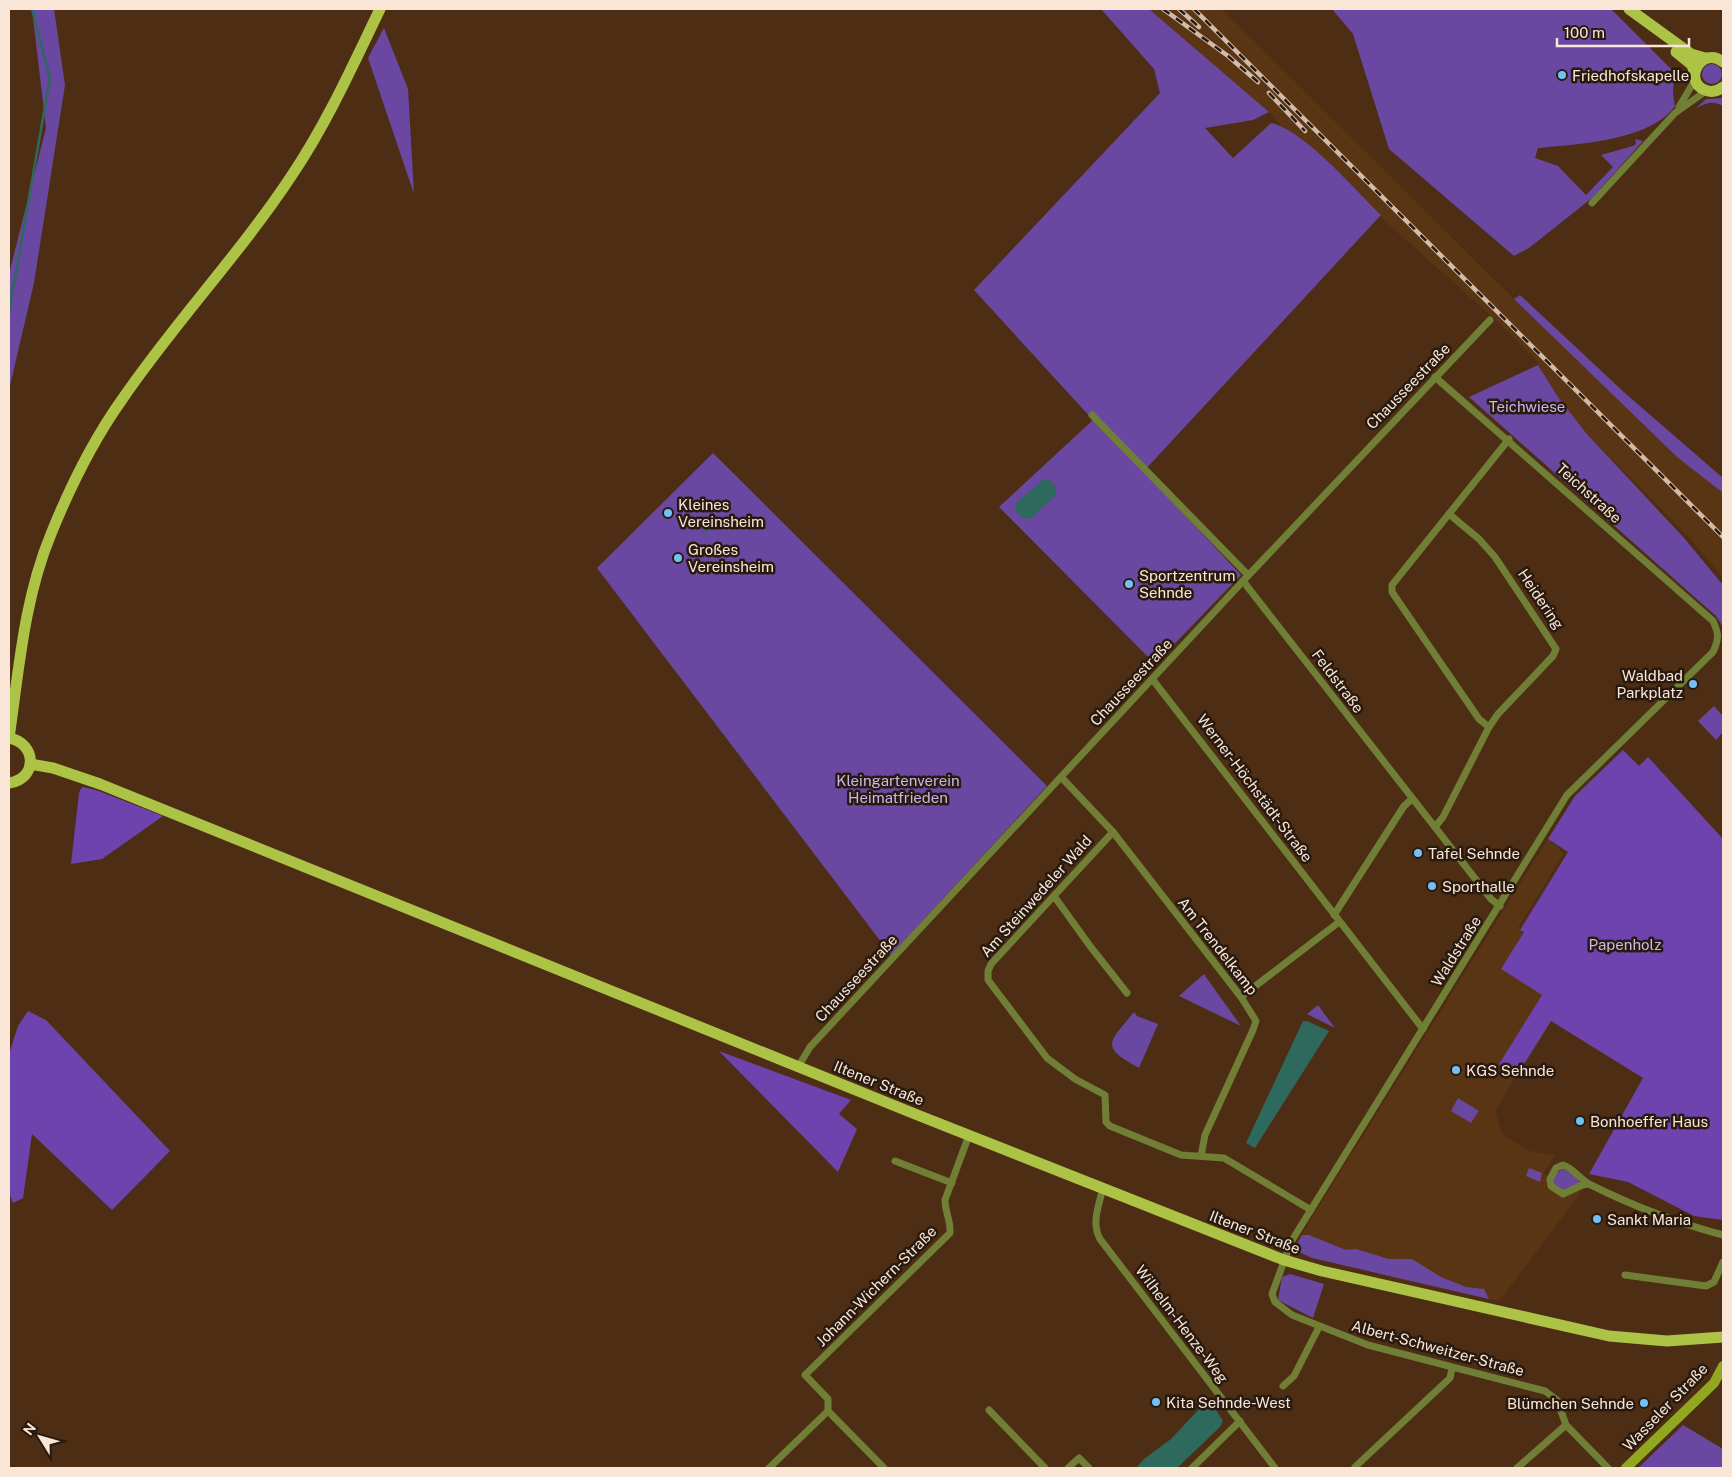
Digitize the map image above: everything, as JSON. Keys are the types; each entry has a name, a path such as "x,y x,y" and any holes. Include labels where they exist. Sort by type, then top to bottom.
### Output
{"main road":[{"path":"9,783 23,777 30,764 30,757 23,744 9,738 16,675 30,602 50,536 70,488 94,442 121,400 292,176 335,102 380,9"},
{"path":"1634,12 1691,54 1717,58"},
{"path":"1634,12 1662,41 1692,65 1695,76 1706,91 1722,89"},
{"path":"1695,76 1698,64 1717,58"},
{"name":"Iltener Straße","path":"30,764 53,768 100,784 798,1067 1284,1260 1322,1272 1609,1336 1667,1341 1723,1337"},
{"name":"Wasseler Straße","path":"1626,1468 1714,1382 1723,1366"}],"street":[{"path":"1675,113 1695,76"},
{"path":"1592,203 1675,113 1706,91"},
{"name":"Chausseestraße","path":"798,1067 810,1047 1153,680 1248,575 1490,320"},
{"name":"Teichstraße","path":"1436,376 1713,621 1719,634"},
{"path":"1092,416 1248,575"},
{"path":"1489,727 1478,719 1392,592 1394,580 1508,439"},
{"name":"Heidering","path":"1435,827 1443,817 1489,727 1498,714 1553,656 1556,649 1495,557 1480,539 1449,514"},
{"name":"Feldstraße","path":"1243,581 1412,800 1491,899 1500,906"},
{"name":"Waldstraße","path":"1284,1260 1291,1242 1567,795 1712,652 1719,634"},
{"name":"Werner-Höchstädt-Straße","path":"1153,680 1423,1030"},
{"name":"Am Trendelkamp","path":"1062,778 1113,832 1241,997 1256,1021 1205,1135 1200,1156"},
{"path":"1334,915 1404,806 1412,800"},
{"name":"Am Steinwedeler Wald","path":"1113,832 991,964 988,971 988,980 1047,1058 1075,1079 1105,1095 1106,1122 1110,1126 1181,1155 1224,1158 1311,1210"},
{"path":"1054,896 1127,993"},
{"path":"1241,997 1339,922"},
{"name":"Johann-Wichern-Straße","path":"828,1411 828,1398 805,1375 950,1233 951,1224 945,1209 945,1200 970,1135"},
{"path":"895,1161 952,1183"},
{"path":"1589,1184 1563,1194 1551,1186 1550,1179 1556,1168 1563,1165 1571,1168 1589,1184 1689,1226 1723,1235"},
{"name":"Wilhelm-Henze-Weg","path":"1103,1188 1095,1221 1096,1232 1100,1240 1275,1468"},
{"name":"Albert-Schweitzer-Straße","path":"1284,1260 1272,1294 1275,1302 1292,1315 1368,1345 1545,1391 1557,1400 1566,1425 1608,1468"},
{"path":"1625,1276 1706,1286 1714,1282 1723,1262"},
{"path":"1283,1386 1294,1376 1319,1327"},
{"path":"1356,1468 1450,1378 1452,1368"},
{"path":"989,1410 1045,1468"},
{"path":"768,1468 828,1411 884,1468"},
{"path":"1192,1468 1240,1421"},
{"path":"1518,1468 1566,1425"},
{"path":"1068,1468 1079,1458 1089,1468"}],"shaded area":[{"path":"1149,9 1222,9 1470,256 1677,457 1723,493 1723,578 1690,538 1586,433 1558,397 1534,358 1498,322 1388,224 1302,139 1281,126 1269,112"},
{"name":"KGS Sehnde","path":"1548,839 1564,853 1518,928 1524,932 1501,969 1542,995 1499,1064 1516,1077 1495,1110 1502,1134 1529,1151 1555,1155 1543,1174 1585,1187 1499,1301 1406,1281 1298,1252 1295,1245"}],"green space":[{"path":"32,9 54,9 65,85 34,283 9,390 9,274 46,128"},
{"path":"1101,9 1149,9 1269,112 1253,120 1205,128 1233,158 1271,123 1284,128 1329,162 1381,215 1144,471 1241,575 1155,664 999,507 1093,420 974,290 1160,93 1154,69"},
{"path":"1332,9 1611,9 1674,72 1673,94 1675,106 1664,118 1649,127 1631,134 1573,145 1538,148 1535,158 1558,166 1586,195 1613,167 1601,155 1633,146 1636,144 1635,139 1643,141 1592,198 1529,248 1514,256 1389,149 1353,34"},
{"path":"384,28 408,89 414,194 368,58"},
{"path":"1712,64 1719,67 1722,74 1719,81 1712,84 1705,81 1702,74 1705,67"},
{"path":"1723,98 1723,106 1709,103 1696,108 1706,99"},
{"path":"1520,295 1626,394 1723,478 1723,493 1677,457 1514,299"},
{"name":"Teichwiese","path":"1538,365 1558,397 1586,433 1685,539 1723,585 1723,627 1716,616 1469,397"},
{"name":"Kleingartenverein Heimatfrieden","path":"713,453 1047,786 891,955 597,568"},
{"path":"1714,706 1723,716 1723,732 1716,740 1698,721"},
{"name":"Papenholz","path":"1623,750 1639,766 1648,757 1723,839 1723,1220 1694,1216 1628,1182 1589,1174 1643,1078 1551,1021 1516,1077 1499,1064 1542,995 1501,969 1524,932 1520,930 1568,852 1548,839 1575,796"},
{"path":"82,787 96,790 163,816 102,859 71,864 79,793"},
{"path":"1204,974 1208,980 1241,1026 1179,996"},
{"path":"1318,1005 1335,1028 1307,1014"},
{"path":"28,1011 46,1020 170,1151 112,1210 32,1134 23,1198 13,1203 9,1193 9,1054 18,1026"},
{"path":"1134,1012 1137,1016 1158,1024 1139,1068 1118,1054 1113,1049 1112,1043"},
{"path":"719,1051 851,1100 839,1114 857,1129 838,1172"},
{"path":"1458,1098 1479,1111 1471,1123 1451,1111"},
{"path":"1529,1168 1542,1173 1540,1182 1526,1176"},
{"path":"1563,1169 1574,1174 1580,1183 1563,1191 1558,1190 1553,1182 1556,1173"},
{"path":"1302,1235 1309,1235 1346,1250 1356,1249 1389,1259 1412,1259 1441,1277 1466,1287 1484,1289 1489,1299 1312,1258 1299,1252 1296,1246"},
{"path":"1290,1274 1324,1284 1313,1318 1278,1300 1282,1277"},
{"path":"1683,1425 1723,1449 1723,1468 1638,1468"}],"water":[{"path":"1044,479 1049,479 1056,487 1056,495 1032,518 1024,519 1016,512 1016,503"},
{"path":"715,519 720,520 719,528 702,532"},
{"path":"1303,1021 1329,1031 1255,1148 1246,1143"},
{"path":"1207,1404 1216,1410 1223,1421 1220,1427 1177,1468 1136,1468 1144,1459 1171,1439 1202,1406"}],"waterway":[{"path":"9,312 50,78 32,9"}],"railway":[{"path":"1163,9 1228,56 1258,82"},
{"path":"1179,9 1199,27"},
{"path":"1194,9 1723,537"},
{"path":"1269,93 1305,131"}],"place":[{"name":"Friedhofskapelle","path":"1562,75"},
{"name":"Kleines Vereinsheim","path":"668,513"},
{"name":"Großes Vereinsheim","path":"678,558"},
{"name":"Sportzentrum Sehnde","path":"1129,584"},
{"name":"Waldbad Parkplatz","path":"1693,684"},
{"name":"Tafel Sehnde","path":"1418,853"},
{"name":"Sporthalle","path":"1432,886"},
{"name":"KGS Sehnde","path":"1456,1070"},
{"name":"Bonhoeffer Haus","path":"1580,1121"},
{"name":"Sankt Maria","path":"1597,1219"},
{"name":"Kita Sehnde-West","path":"1156,1402"},
{"name":"Blümchen Sehnde","path":"1644,1403"}]}
